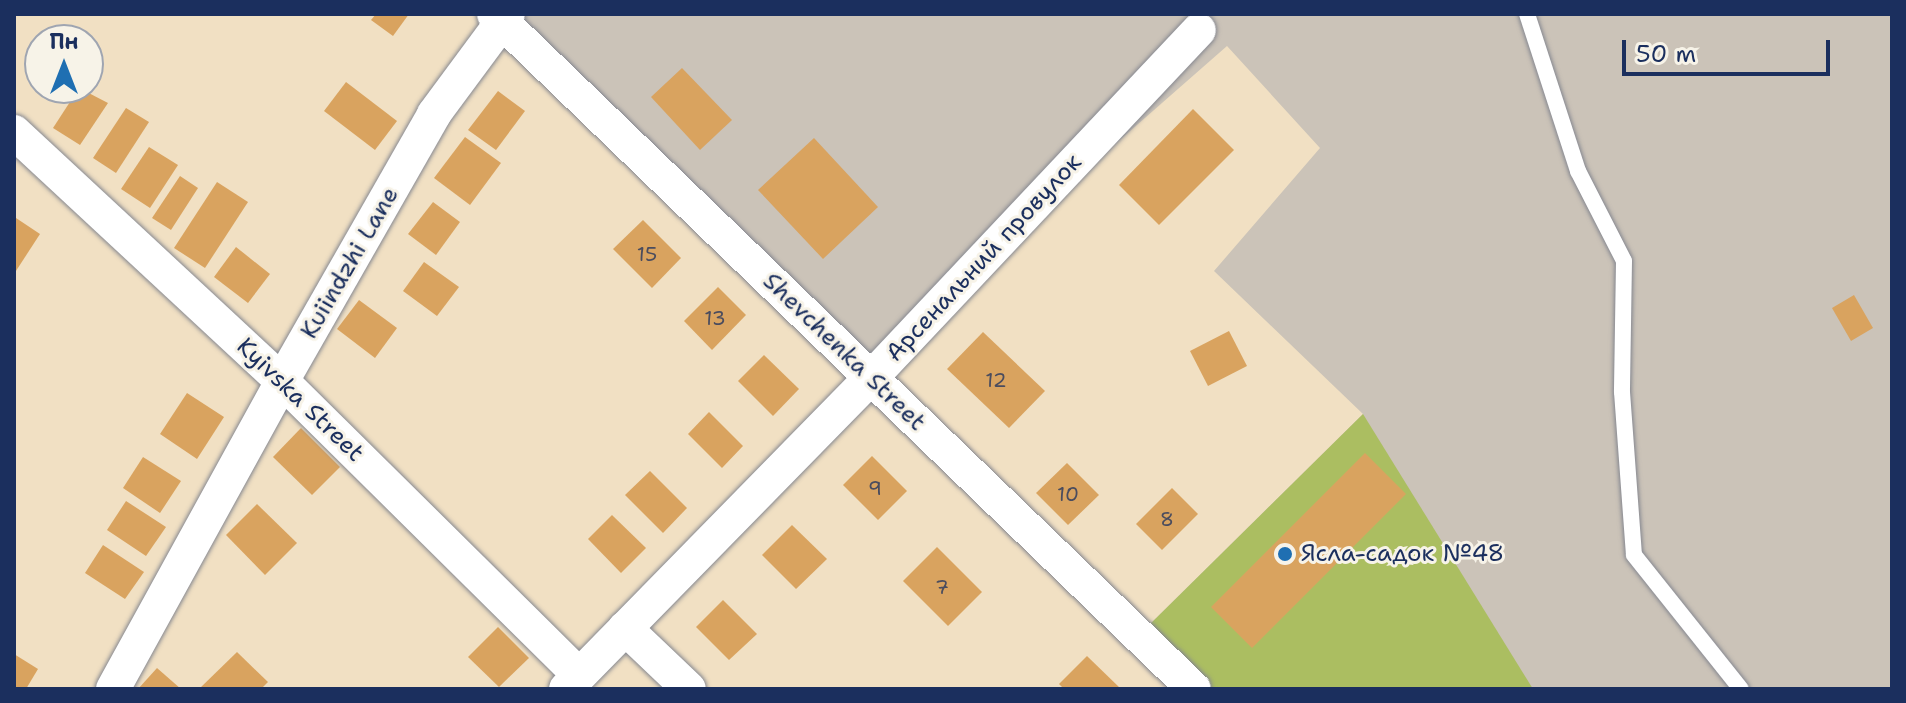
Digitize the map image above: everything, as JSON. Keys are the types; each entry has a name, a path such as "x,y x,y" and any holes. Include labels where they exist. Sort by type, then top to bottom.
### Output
{"street":[{"name":"Shevchenka Street","path":"501,16 1194,689"},
{"name":"Kuiindzhi Lane","path":"113,689 282,381 434,114 501,16"},
{"name":"Арсенальний провулок","path":"572,682 871,378 1199,30"},
{"name":"Kyivska Street","path":"14,132 282,381 572,682"},
{"path":"625,628 689,689"}],"lane":[{"path":"1527,14 1578,171 1624,261 1622,392 1634,555 1741,689"}],"shaded area":[{"path":"508,14 1892,14 1892,689 1194,689 1139,635 1363,414 1214,271 1320,148 1227,46 870,359"}],"green space":[{"path":"1363,414 1533,689 1194,689 1139,635"}],"building":[{"path":"376,14 409,14 393,36 371,20"},
{"path":"682,68 732,120 700,150 651,97"},
{"path":"346,82 397,121 375,150 324,111"},
{"path":"498,91 525,111 496,150 468,130"},
{"path":"108,103 80,145 53,128 69,104"},
{"path":"126,108 149,122 116,173 93,158"},
{"path":"1193,109 1234,150 1159,225 1119,185"},
{"path":"465,137 501,163 470,205 434,178"},
{"path":"814,138 878,207 823,259 758,190"},
{"path":"149,147 178,165 150,208 121,189"},
{"path":"180,176 198,188 171,230 152,218"},
{"path":"217,182 248,202 205,268 174,248"},
{"path":"433,202 460,222 436,255 408,234"},
{"path":"16,218 40,234 14,274 14,222"},
{"path":"643,220 681,258 652,288 613,249"},
{"path":"236,247 270,274 248,303 214,277"},
{"path":"424,262 459,287 437,316 403,291"},
{"path":"718,287 746,315 712,350 684,321"},
{"path":"1854,295 1873,328 1851,341 1832,308"},
{"path":"359,300 397,328 375,358 337,329"},
{"path":"1229,331 1247,366 1208,386 1190,351"},
{"path":"983,332 1045,391 1009,428 947,369"},
{"path":"764,355 799,389 773,416 738,381"},
{"path":"187,393 224,417 197,459 160,434"},
{"path":"709,412 743,446 722,468 688,434"},
{"path":"301,428 340,467 312,495 273,457"},
{"path":"1365,453 1406,494 1252,648 1211,607"},
{"path":"872,456 907,491 878,520 843,485"},
{"path":"143,457 181,481 160,513 123,488"},
{"path":"1067,463 1099,495 1068,525 1036,493"},
{"path":"650,471 687,508 663,533 625,495"},
{"path":"1172,488 1198,514 1162,550 1136,524"},
{"path":"126,501 166,527 146,556 107,530"},
{"path":"257,504 297,543 265,575 226,535"},
{"path":"612,515 646,548 621,573 588,539"},
{"path":"792,525 827,559 796,589 762,555"},
{"path":"103,545 144,572 125,599 85,573"},
{"path":"937,547 982,592 948,626 903,581"},
{"path":"723,600 757,634 729,660 696,627"},
{"path":"498,627 529,658 499,687 468,657"},
{"path":"237,652 268,682 261,689 199,689"},
{"path":"14,654 38,669 26,689 14,689"},
{"path":"1087,656 1121,689 1064,689 1059,684"},
{"path":"157,668 181,689 138,689"}],"place":[{"name":"Ясла-садок №48","path":"1285,554"}]}
